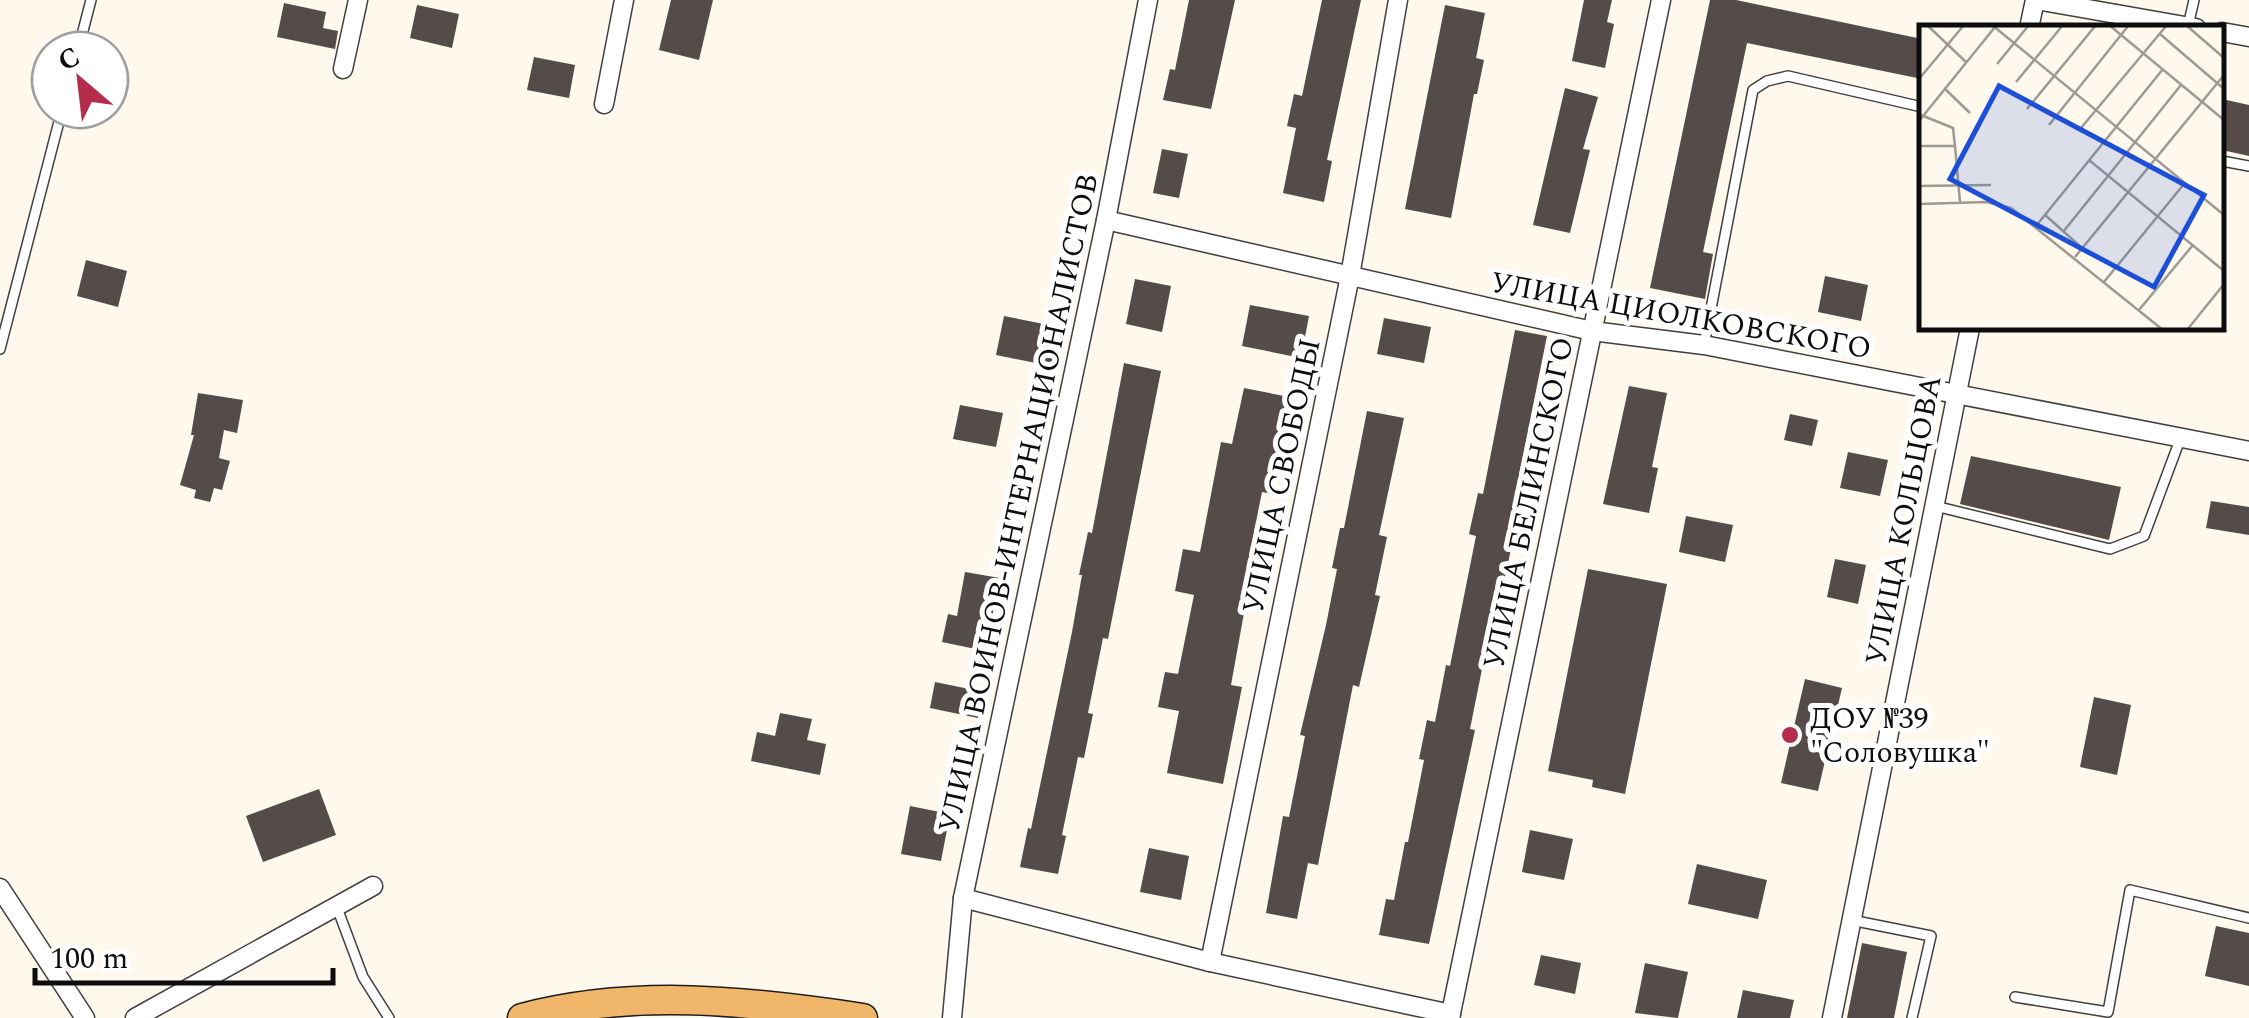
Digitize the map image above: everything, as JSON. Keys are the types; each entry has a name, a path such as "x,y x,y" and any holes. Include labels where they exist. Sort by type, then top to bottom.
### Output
{"main road":[{"path":"522,1018 572,1004 655,999 776,1005 863,1018"}],"street":[{"path":"343,69 358,0"},
{"path":"604,104 624,0"},
{"name":"УЛИЦА ВОИНОВ-ИНТЕРНАЦИОНАЛИСТОВ","path":"952,1018 963,898 1106,220 1148,0"},
{"name":"УЛИЦА СВОБОДЫ","path":"1210,962 1350,276 1398,0"},
{"name":"УЛИЦА БЕЛИНСКОГО","path":"1450,1016 1661,0"},
{"path":"2030,25 2036,0 2183,25"},
{"path":"2224,32 2249,36"},
{"name":"УЛИЦА ЦИОЛКОВСКОГО","path":"1106,220 1592,331 1704,345 2249,450"},
{"name":"УЛИЦА КОЛЬЦОВА","path":"1832,1018 1970,330"},
{"path":"135,1018 372,886"},
{"path":"0,888 85,1018"},
{"path":"963,898 1210,962 1450,1016"}],"lane":[{"path":"83,30 91,0"},
{"path":"2188,25 2194,0"},
{"path":"1704,345 1753,90 1766,80 1788,76 1919,106"},
{"path":"0,349 57,130"},
{"path":"2224,161 2249,166"},
{"path":"1934,506 2110,548 2128,544 2144,536 2181,437"},
{"path":"2015,997 2108,1012 2130,890 2249,918"},
{"path":"336,906 363,977 389,1018"},
{"path":"1852,920 1931,936 1912,1018"}],"building":[{"path":"671,0 713,0 699,60 659,50"},
{"path":"1189,0 1235,0 1211,109 1163,100 1170,69 1175,70"},
{"path":"1322,0 1361,0 1327,160 1332,161 1324,202 1283,193 1296,128 1287,126 1294,94 1302,96"},
{"path":"1584,0 1612,0 1607,22 1614,24 1605,68 1572,61"},
{"path":"1710,0 1736,0 1919,38 1919,78 1747,43 1703,252 1713,254 1705,299 1650,288"},
{"path":"284,3 326,12 323,28 338,31 335,49 277,37"},
{"path":"417,5 459,14 452,48 410,38"},
{"path":"1445,5 1485,13 1476,58 1484,60 1451,218 1405,209"},
{"path":"534,57 575,65 569,98 527,90"},
{"path":"1565,88 1598,97 1583,149 1590,150 1570,233 1533,225"},
{"path":"2224,99 2249,105 2249,156 2224,150"},
{"path":"1162,149 1188,154 1179,198 1153,193"},
{"path":"86,260 127,271 118,307 77,296"},
{"path":"1825,276 1868,285 1861,321 1818,312"},
{"path":"1135,279 1171,286 1162,332 1126,324"},
{"path":"1250,305 1309,316 1301,358 1242,346"},
{"path":"1004,316 1059,327 1051,366 996,355"},
{"path":"1384,318 1431,327 1424,363 1377,354"},
{"path":"1515,330 1547,336 1514,500 1519,501 1509,559 1500,600 1496,599 1470,729 1475,730 1429,944 1379,935 1386,899 1394,900 1408,842 1424,760 1419,759 1427,720 1435,722 1446,665 1450,666 1476,536 1469,534 1478,493 1483,494"},
{"path":"1124,363 1161,371 1108,639 1103,638 1088,713 1093,714 1084,758 1078,757 1062,835 1066,836 1058,874 1020,867 1072,632 1079,575 1088,532 1092,533"},
{"path":"1629,386 1667,393 1652,467 1658,468 1649,513 1603,504"},
{"path":"1244,388 1289,397 1272,494 1262,492 1248,562 1253,563 1231,685 1242,687 1223,784 1167,773 1179,711 1158,707 1165,672 1178,674 1194,595 1175,591 1183,549 1200,552 1221,442 1232,444"},
{"path":"198,393 243,400 237,433 224,430 219,458 230,461 222,490 214,488 210,502 194,498 196,490 180,485 194,435"},
{"path":"960,405 1003,413 996,447 953,439"},
{"path":"1367,411 1404,418 1379,535 1387,537 1375,595 1380,596 1359,687 1353,685 1318,865 1308,863 1297,919 1266,913 1283,816 1289,817 1305,736 1300,735 1337,569 1332,568 1340,528 1344,528"},
{"path":"1790,414 1818,420 1812,446 1784,440"},
{"path":"1848,452 1888,460 1880,496 1840,488"},
{"path":"1971,456 2121,487 2109,540 1960,504"},
{"path":"2211,501 2249,507 2249,535 2206,528"},
{"path":"1686,516 1733,525 1725,562 1679,552"},
{"path":"1835,559 1866,565 1858,604 1827,597"},
{"path":"1588,569 1667,584 1625,794 1592,787 1593,780 1548,771"},
{"path":"965,572 1000,578 985,651 942,642 948,614 957,616"},
{"path":"1805,679 1842,688 1818,791 1781,783"},
{"path":"935,682 984,692 978,718 930,708"},
{"path":"2094,697 2131,705 2117,775 2080,767"},
{"path":"780,713 812,719 807,740 826,744 820,775 751,761 757,732 775,736"},
{"path":"319,789 336,835 263,862 246,816"},
{"path":"910,806 950,814 941,861 901,854"},
{"path":"1530,830 1573,839 1564,880 1522,872"},
{"path":"1149,848 1189,856 1181,900 1140,892"},
{"path":"1697,864 1767,880 1758,919 1688,904"},
{"path":"2216,926 2249,933 2249,986 2205,976"},
{"path":"1862,943 1907,952 1894,1018 1847,1018"},
{"path":"1541,955 1581,963 1575,994 1534,985"},
{"path":"1645,963 1688,972 1678,1018 1635,1013"},
{"path":"1743,990 1794,1000 1790,1018 1737,1018"}],"place":[{"name":"ДОУ №39 \"Соловушка\"","path":"1790,735"}]}
